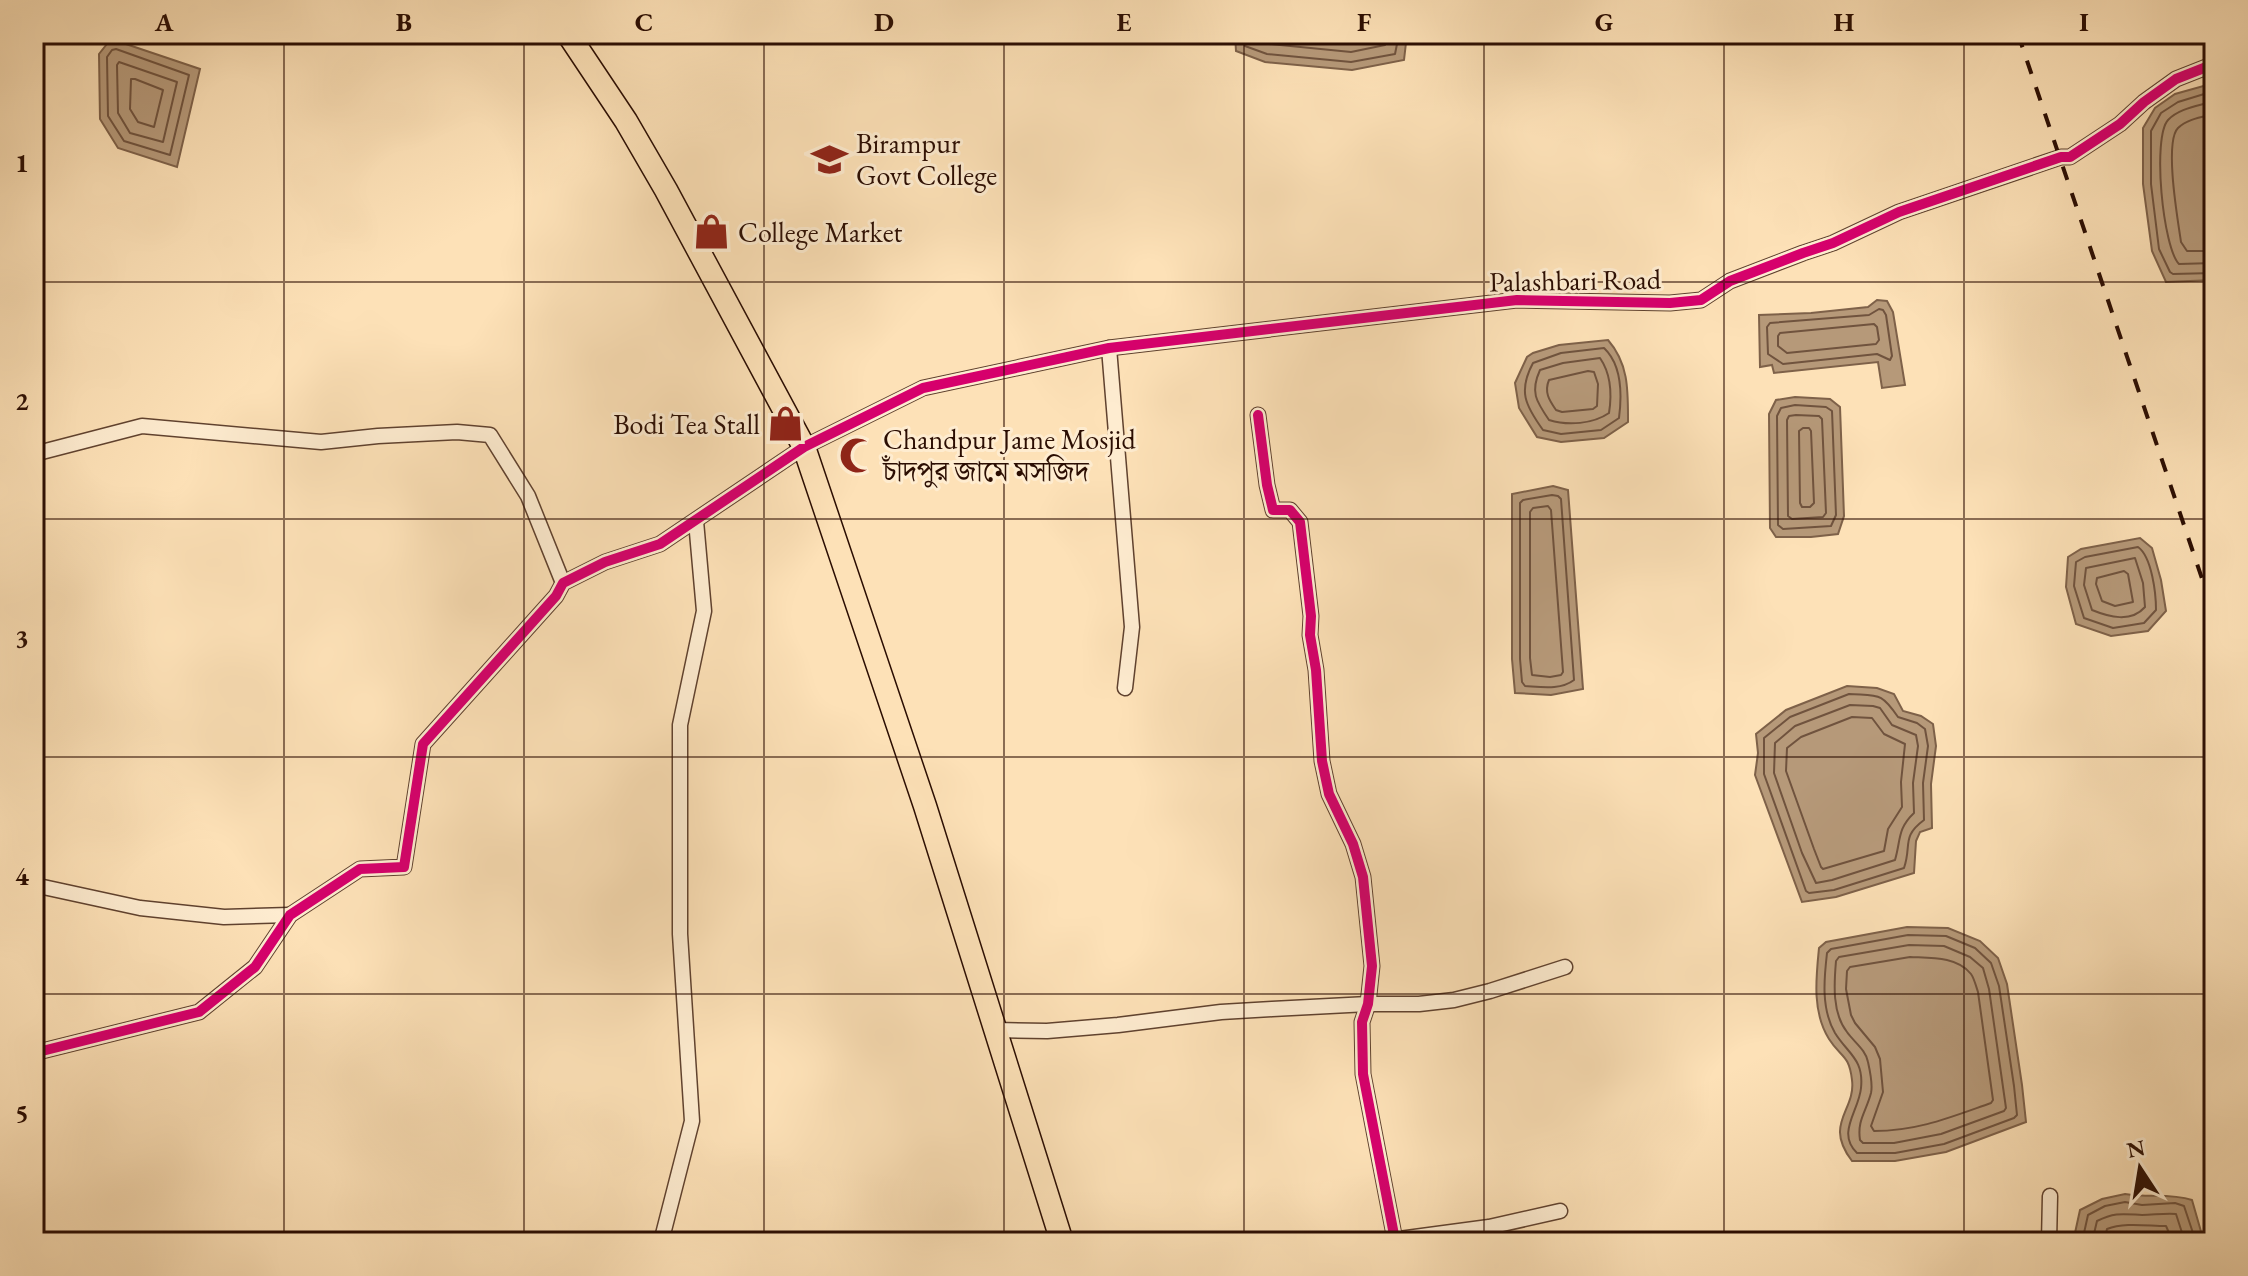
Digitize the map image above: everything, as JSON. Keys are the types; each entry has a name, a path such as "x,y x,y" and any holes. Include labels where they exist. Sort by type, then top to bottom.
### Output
{"main road":[{"path":"568,34 626,121 761,363 804,447 925,806 1062,1242"}],"street":[{"name":"Palashbari Road","path":"563,583 605,562 660,544 804,447 923,388 1109,348 1517,300 1670,303 1701,300 1730,281 1833,243 1899,212 2061,157 2070,157 2120,124 2176,79 2214,64"},
{"path":"1109,348 1132,627 1125,688"},
{"path":"1258,415 1273,510 1290,510 1300,522 1322,761 1329,794 1353,844 1363,877 1372,966 1368,1004 1362,1022 1363,1074 1395,1240"},
{"path":"34,454 142,426 321,442 457,432 490,435 528,496 563,583 556,596 423,744 404,867 360,869 290,915 255,967 199,1012 34,1053"},
{"path":"661,1242 692,1121 680,934 680,725 704,611 696,521"},
{"path":"34,885 154,909 224,917 290,915"},
{"path":"997,1030 1047,1031 1221,1012 1419,1004 1490,991 1565,967"},
{"path":"2049,1242 2050,1196"},
{"path":"1377,1242 1489,1227 1560,1211"}],"water":[{"path":"1235,34 1407,34 1404,60 1352,70 1265,62 1236,51"},
{"path":"111,39 200,69 177,167 118,148 100,119 99,54"},
{"path":"2214,83 2214,280 2166,282 2152,251 2143,184 2143,128 2155,108 2175,94"},
{"path":"1877,300 1887,301 1893,312 1905,385 1882,388 1878,362 1774,373 1772,365 1760,367 1759,315 1868,307"},
{"path":"1608,340 1624,368 1628,422 1604,438 1561,442 1537,437 1519,408 1515,383 1527,357 1559,345"},
{"path":"1795,397 1830,399 1840,407 1844,516 1838,534 1776,537 1770,528 1769,414 1776,400"},
{"path":"1553,486 1568,490 1583,689 1551,695 1515,693 1512,659 1512,494"},
{"path":"2140,538 2152,548 2166,611 2148,631 2111,636 2076,624 2066,587 2068,557 2081,549"},
{"path":"1847,686 1877,688 1894,694 1903,711 1921,716 1933,724 1936,746 1931,784 1932,828 1920,832 1916,841 1914,873 1836,897 1802,902 1755,775 1758,753 1756,734 1786,710"},
{"path":"1907,927 1948,928 1980,941 1998,958 2007,984 2026,1122 1946,1152 1895,1161 1852,1161 1840,1137 1840,1127 1852,1091 1851,1072 1847,1061 1829,1039 1820,1018 1816,995 1819,948 1826,942"},
{"path":"2125,1194 2192,1200 2204,1242 2073,1242 2080,1210 2102,1199"}],"railway":[{"path":"2018,34 2214,614"}],"cycle path":[{"path":"34,1053 199,1012 255,967 290,915 360,869 404,867 423,744 556,596 563,583 605,562 660,544 804,447 923,388 1109,348 1517,300 1670,303 1701,300 1730,281 1833,243 1899,212 2061,157 2070,157 2120,124 2176,79 2214,64"},
{"path":"1258,415 1273,510 1290,510 1300,522 1322,761 1329,794 1353,844 1363,877 1372,966 1368,1004 1362,1022 1363,1074 1395,1240"}],"place":[{"name":"Birampur Govt College","path":"830,159"},
{"name":"College Market","path":"712,232"},
{"name":"Bodi Tea Stall","path":"786,424"},
{"name":"Chandpur Jame Mosjid চাঁদপুর জামে মসজিদ","path":"857,455"}]}
